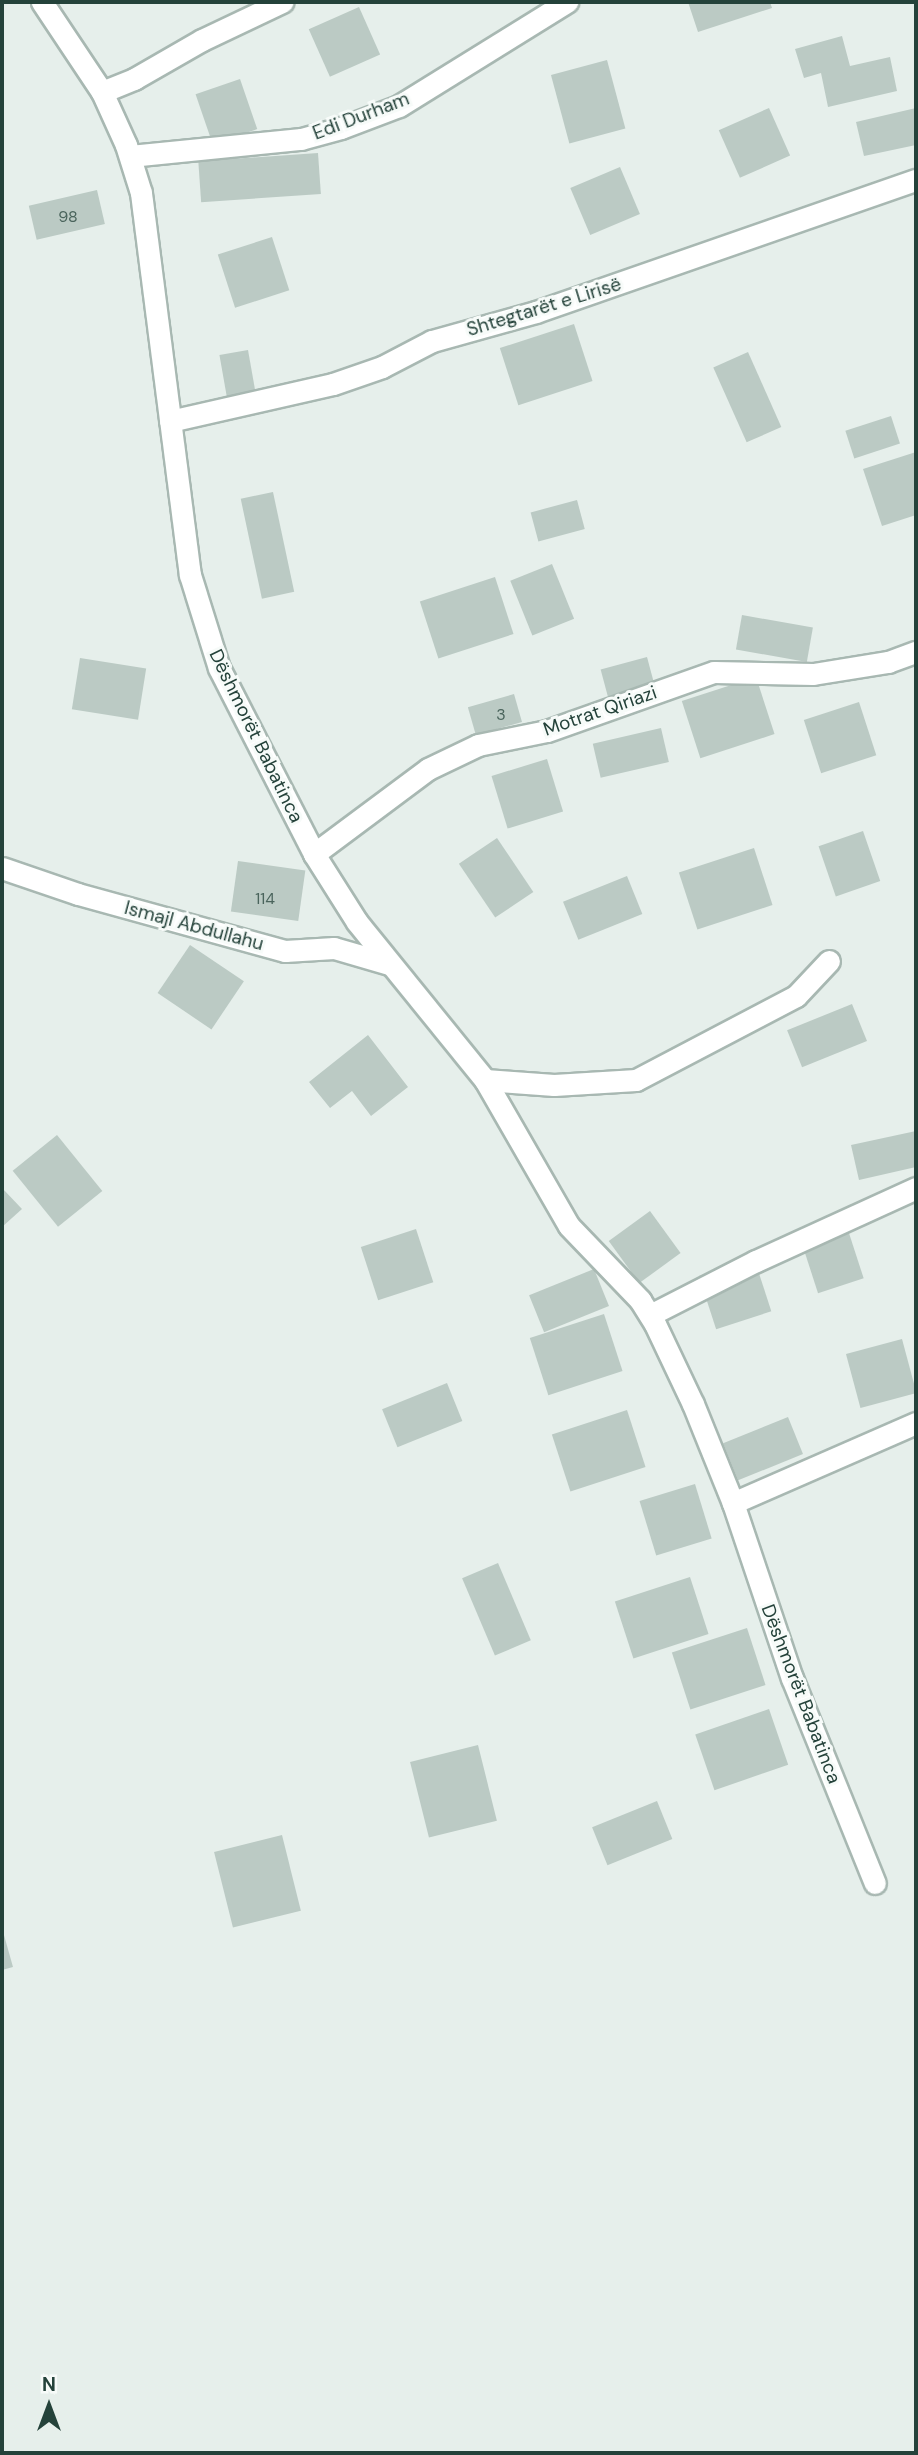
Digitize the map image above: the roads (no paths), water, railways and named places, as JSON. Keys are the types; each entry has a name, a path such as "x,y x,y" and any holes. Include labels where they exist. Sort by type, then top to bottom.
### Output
{"street":[{"name":"Dëshmorët Babatinca","path":"42,2 102,92 130,156 141,193 178,500 190,575 219,668 314,854 357,922 485,1080 569,1226 640,1300 650,1315 693,1404 733,1503 792,1678 875,1882"},
{"path":"102,92 134,79 202,40 282,2"},
{"name":"Edi Durham","path":"130,156 301,139 341,128 399,106 567,2"},
{"name":"Shtegtarët e Lirisë","path":"170,421 333,384 382,367 432,341 536,312 916,180"},
{"name":"Motrat Qiriazi","path":"314,854 428,769 478,745 547,731 714,672 813,674 888,662 916,652"},
{"name":"Ismajl Abdullahu","path":"2,868 78,894 285,951 334,948 389,964"},
{"path":"485,1080 554,1085 636,1080 796,996 829,961"},
{"path":"650,1315 756,1261 916,1188"},
{"path":"733,1503 916,1423"}]}
